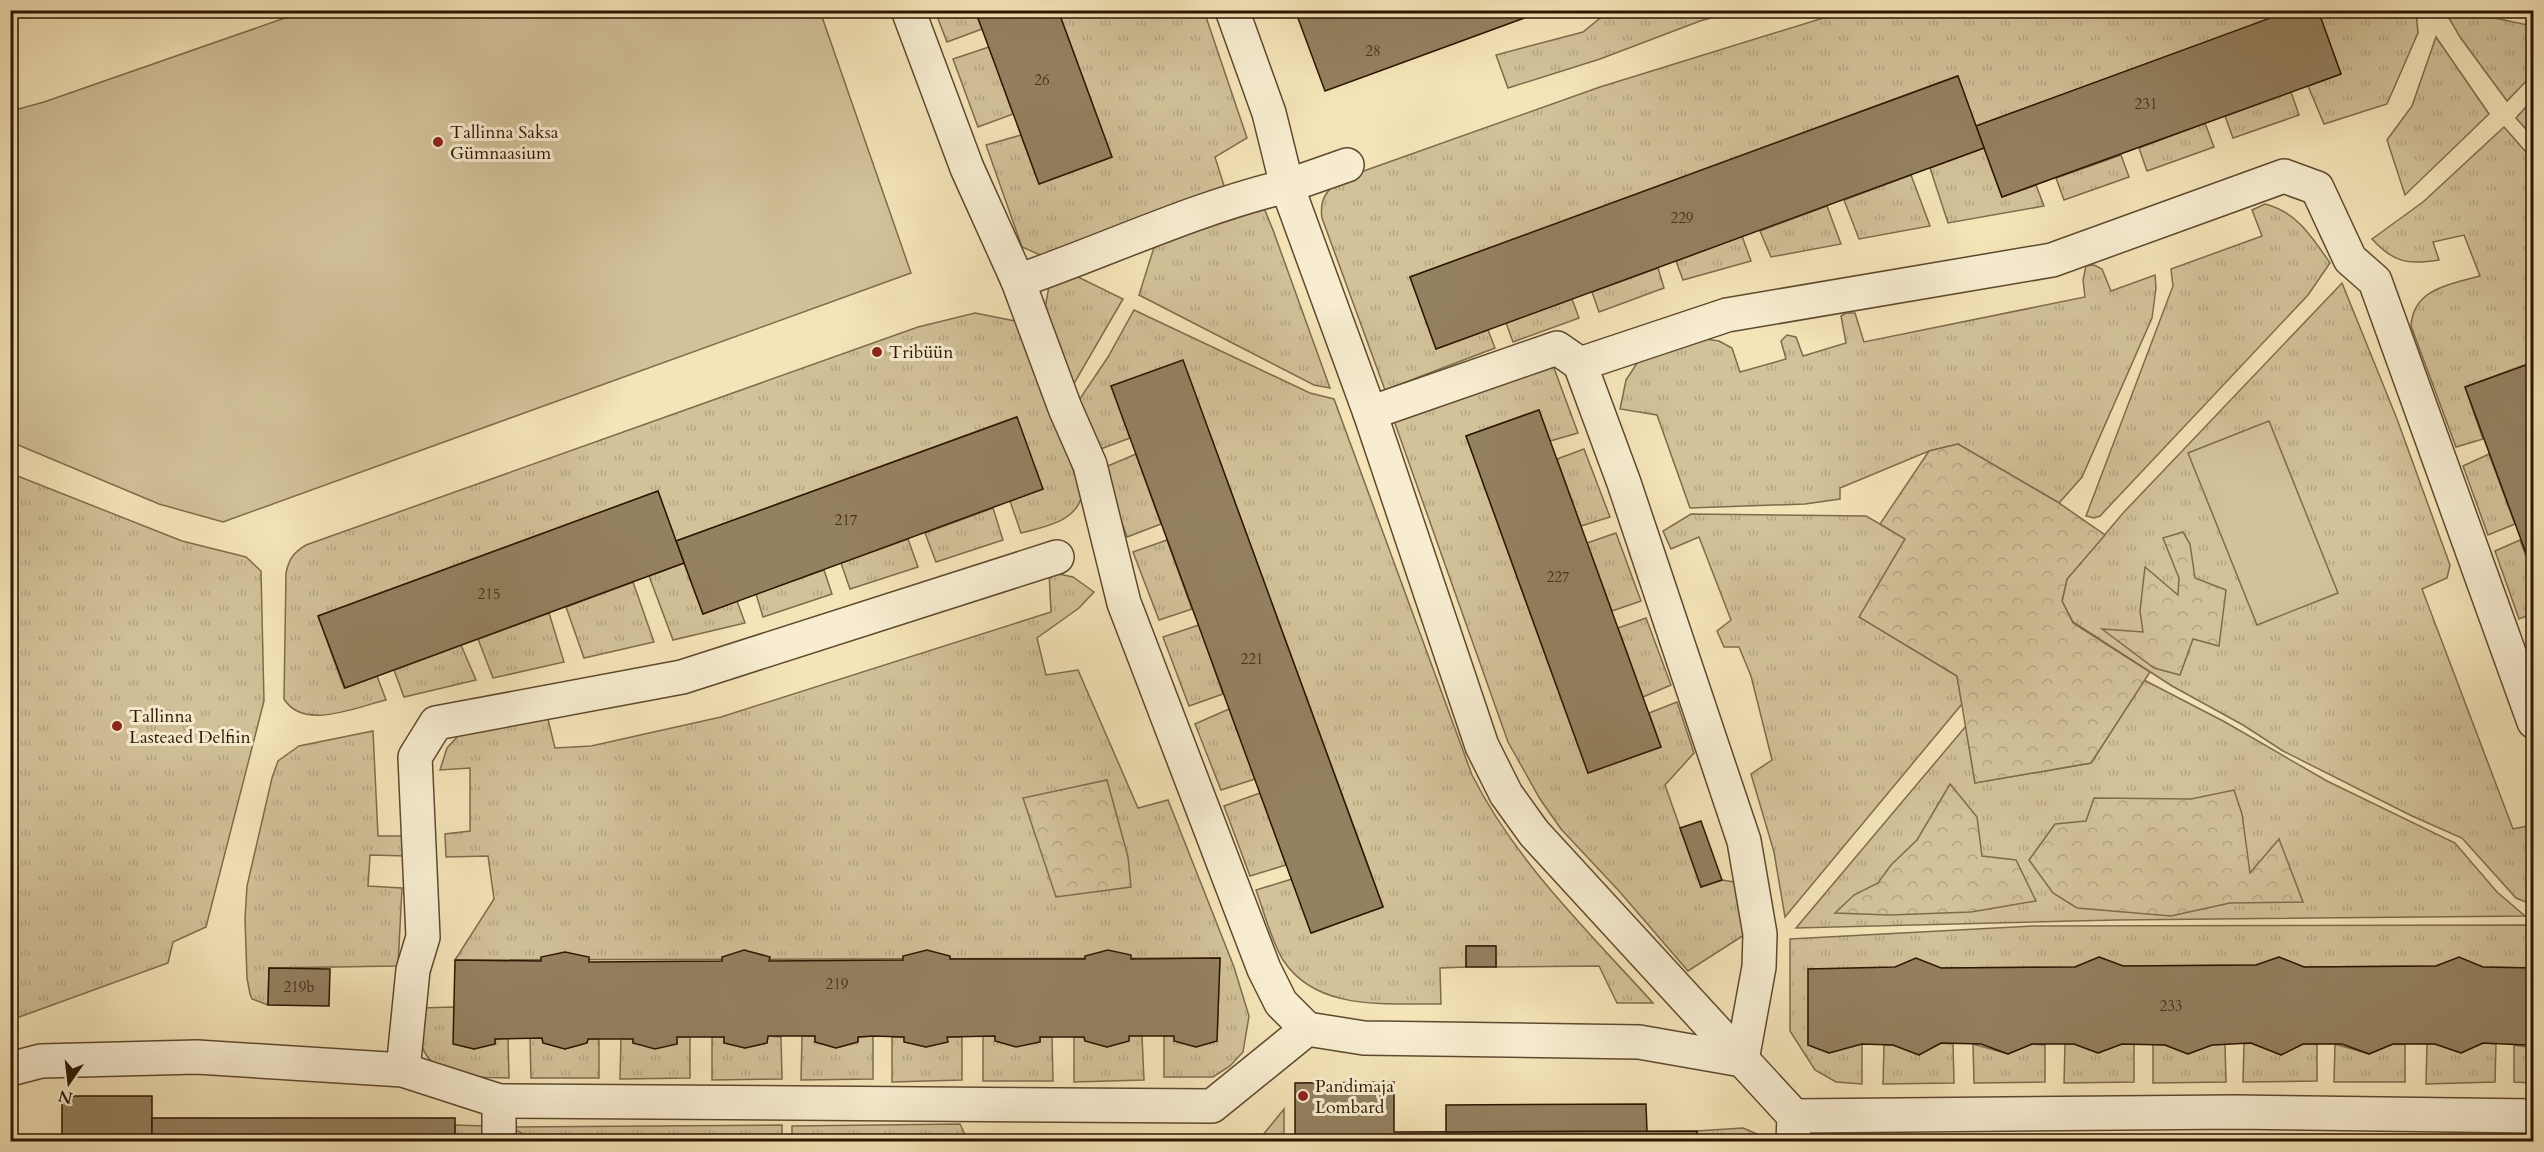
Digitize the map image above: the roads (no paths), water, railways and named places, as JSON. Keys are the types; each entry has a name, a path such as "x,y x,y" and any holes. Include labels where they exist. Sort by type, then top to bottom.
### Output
{"street":[{"path":"908,10 967,168 1018,281 1065,408 1090,465 1124,603 1260,959 1281,1003 1306,1029 1364,1038 1639,1042 1742,1060"},
{"path":"1232,10 1269,112 1287,186 1370,414 1482,746 1506,794 1534,833 1679,988 1742,1060 1793,1129 2235,1112 2534,1116"},
{"path":"1018,281 1152,231 1347,165"},
{"path":"1580,364 1727,315 2052,260 2284,176 2317,188 2350,259 2375,281 2534,722"},
{"path":"1370,414 1557,348 1580,364 1624,483 1744,841 1760,934 1760,967 1742,1060"},
{"path":"404,1070 413,970 423,937 416,757 436,723 682,677 1057,557"},
{"path":"10,1069 41,1061 197,1057 404,1070 499,1101 1212,1106 1306,1029"},
{"path":"499,1101 499,1142"}],"place":[{"name":"Tallinna Saksa Gümnaasium","path":"438,142"},
{"name":"Tribüün","path":"877,352"},
{"name":"Tallinna Lasteaed Delfiin","path":"117,726"},
{"name":"Pandimaja Lombard","path":"1303,1096"}]}
